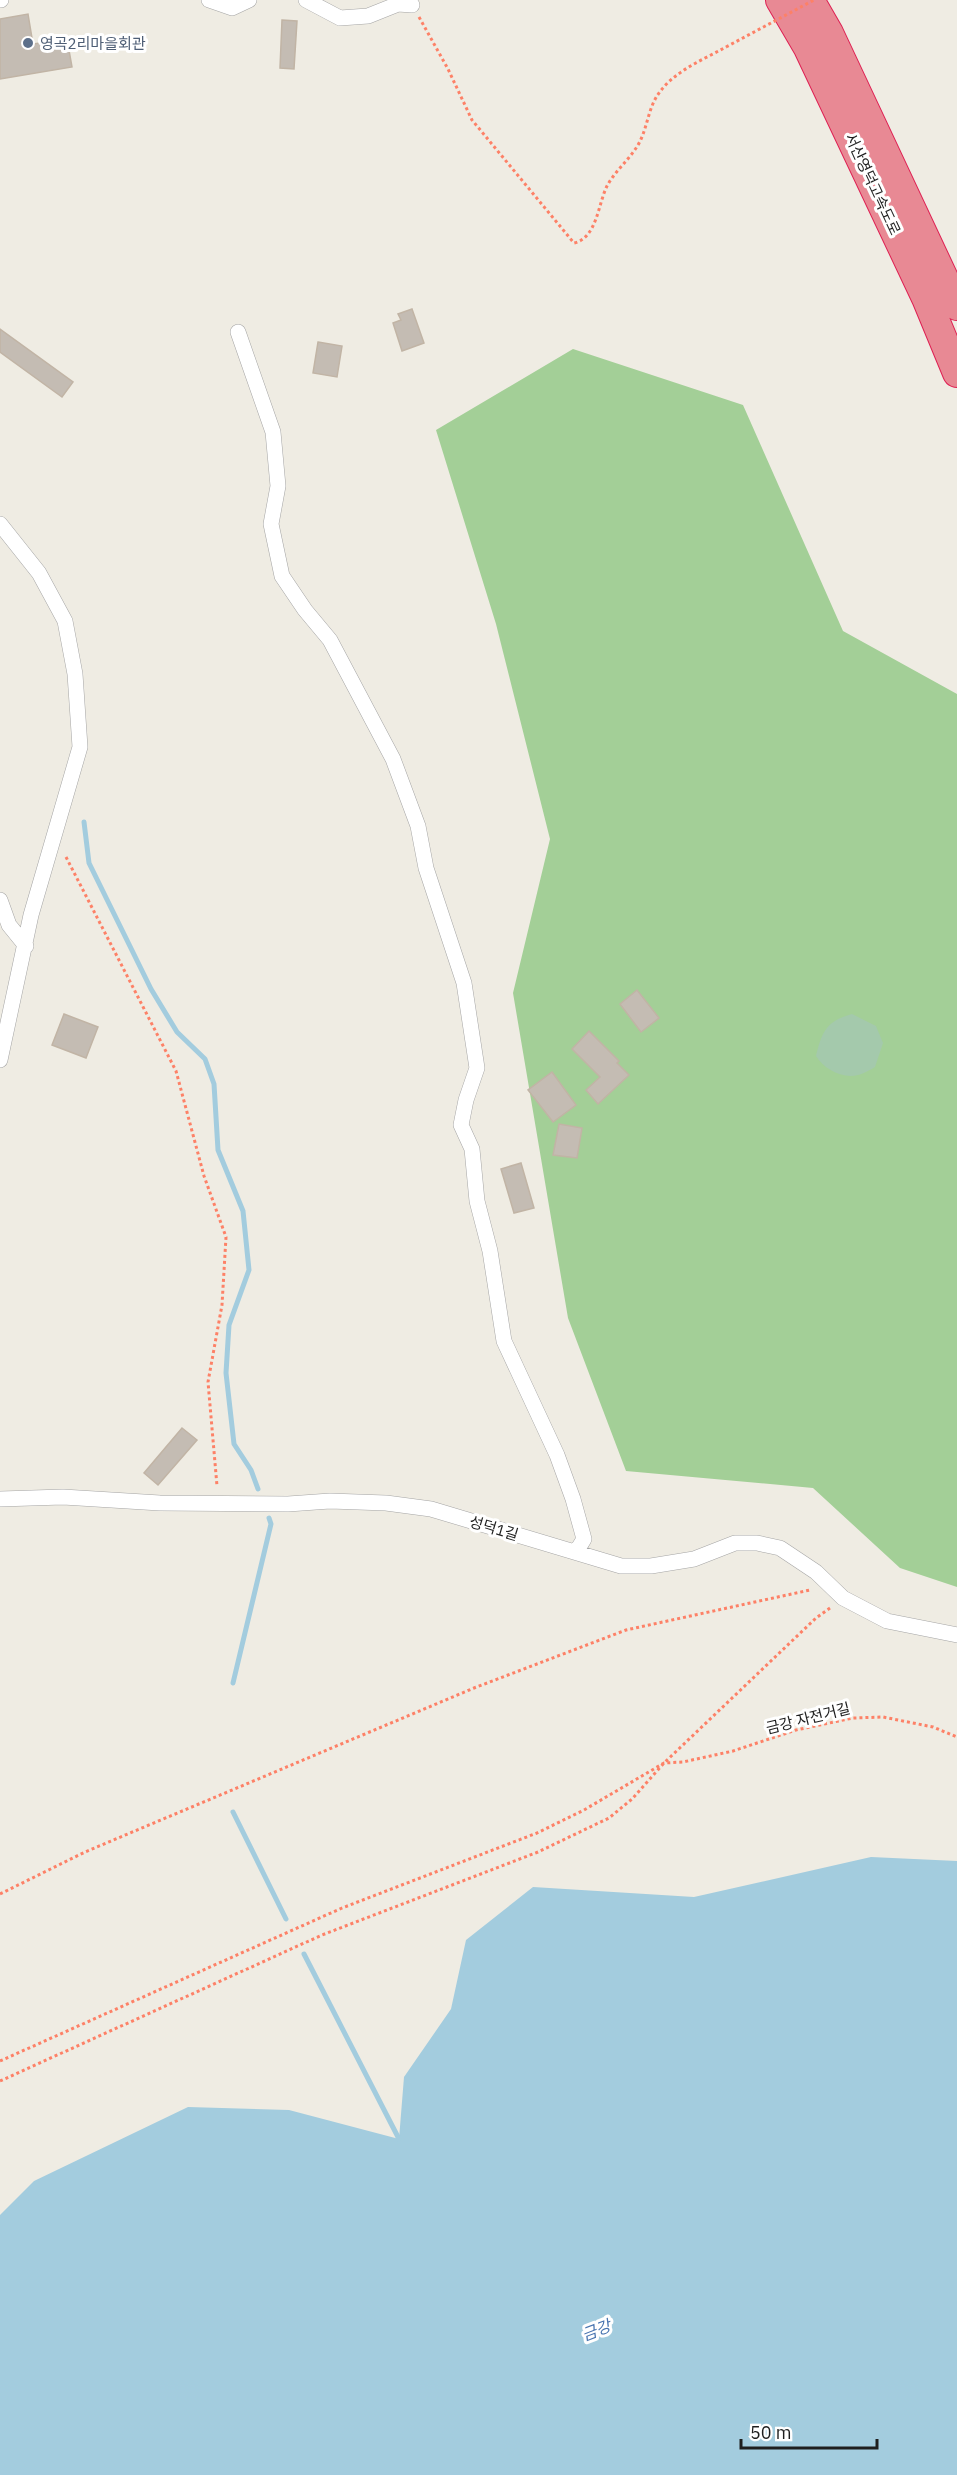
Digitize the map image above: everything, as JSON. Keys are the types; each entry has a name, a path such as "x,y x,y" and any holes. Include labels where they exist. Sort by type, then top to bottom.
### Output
{"highway":[{"name":"서산영덕고속도로","path":"780,0 808,48 926,298 957,373"},
{"name":"서산영덕고속도로","path":"812,0 957,306"}],"street":[{"path":"209,0 232,8 249,0"},
{"path":"306,0 339,18 368,16 398,4 412,5"},
{"path":"238,332 273,432 278,486 272,524 282,576 305,610 330,640 393,759 418,826 426,868 464,983 477,1068 466,1100 461,1125 472,1149 477,1201 490,1251 504,1341 557,1455 573,1499 584,1539 576,1552"},
{"path":"0,524 39,573 66,621 75,674 80,747 31,915 0,1060"},
{"path":"0,900 9,925 26,946"},
{"name":"성덕1길","path":"0,1499 63,1497 160,1503 386,1503 431,1509 621,1566 651,1566 694,1559 735,1543 757,1543 780,1548 816,1572 843,1598 887,1621 957,1635"}],"path":[{"path":"412,5 448,69 472,120 574,243 580,242 592,231 608,184 639,144 652,106 663,86 678,74 812,0"},
{"path":"55,836 176,1071 204,1176 226,1237 222,1305 208,1382 218,1503"},
{"path":"0,1894 96,1847 474,1688 626,1630 829,1585"},
{"path":"0,2081 322,1935 577,1835 609,1818 632,1799 664,1763 816,1618 843,1598"},
{"name":"금강 자전거길","path":"664,1763 683,1762 733,1751 796,1730 853,1718 883,1717 933,1727 957,1737"},
{"path":"0,2061 342,1908 537,1833 584,1810 664,1763"}],"green space":[{"path":"573,349 743,405 843,631 957,694 957,1587 900,1568 813,1488 626,1471 568,1318 513,993 550,839 496,624 436,430"},
{"path":"852,1014 876,1026 883,1043 875,1067 862,1074 846,1076 834,1072 816,1056 820,1040 826,1029 836,1020"}],"water":[{"name":"금강","path":"871,1857 957,1861 957,2475 0,2475 0,2215 34,2181 188,2107 289,2110 399,2139 404,2077 451,2009 466,1940 533,1887 694,1897"}],"building":[{"path":"28,14 33,44 67,39 72,67 0,79 0,19"},
{"path":"282,20 297,21 294,69 280,68"},
{"path":"412,309 424,343 402,351 393,323 401,320 398,314"},
{"path":"0,329 73,382 62,397 0,352"},
{"path":"318,342 342,346 337,377 313,373"},
{"path":"637,990 659,1018 641,1032 620,1004"},
{"path":"64,1014 98,1027 86,1058 52,1045"},
{"path":"589,1031 619,1061 617,1063 629,1075 598,1104 586,1090 600,1077 572,1049"},
{"path":"552,1072 576,1105 553,1122 528,1090"},
{"path":"559,1124 582,1128 577,1158 553,1155"},
{"path":"521,1163 534,1208 514,1213 501,1169"},
{"path":"182,1428 197,1440 158,1485 144,1473"}],"waterway":[{"path":"84,822 89,863 151,989 177,1032 205,1059 214,1084 218,1150 243,1211 249,1270 229,1325 226,1373 234,1444 251,1470 258,1489"},
{"path":"233,1683 271,1524 269,1518"},
{"path":"233,1812 286,1919"},
{"path":"304,1954 399,2139"}],"place":[{"name":"영곡2리마을회관","path":"28,43"}]}
